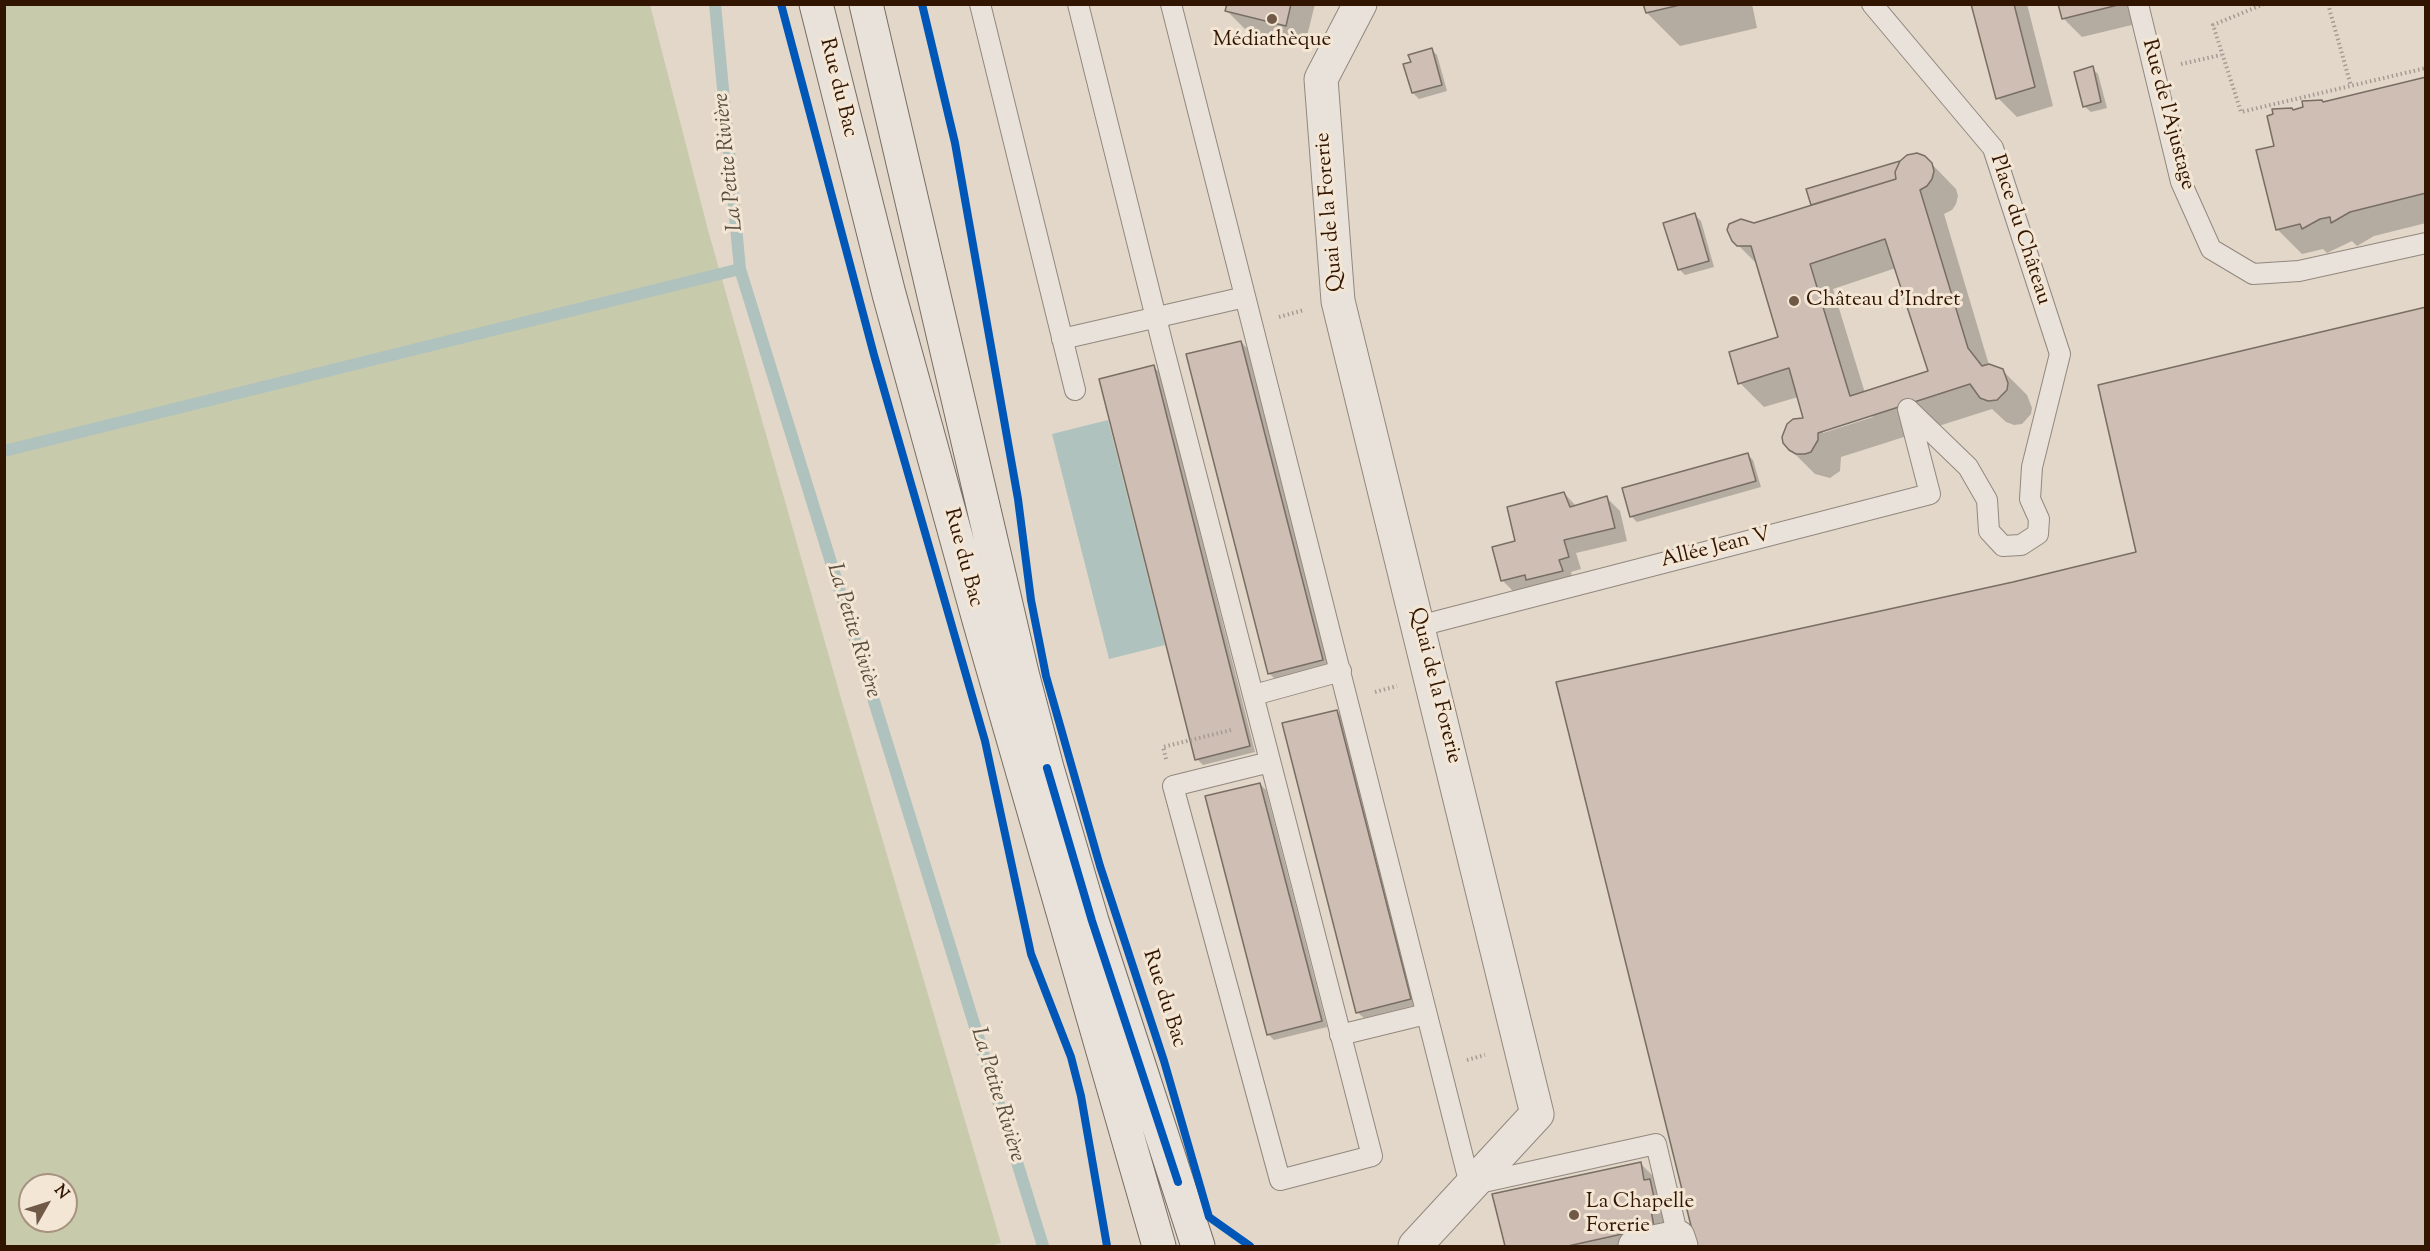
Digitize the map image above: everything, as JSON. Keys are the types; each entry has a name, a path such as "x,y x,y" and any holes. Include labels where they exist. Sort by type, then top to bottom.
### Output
{"main road":[{"name":"Rue du Bac","path":"816,4 889,294 979,620 1159,1246"},
{"name":"Rue du Bac","path":"866,4 1022,673 1044,757 1092,921 1198,1246"},
{"name":"Quai de la Forerie","path":"1360,4 1321,79 1338,301 1537,1114 1415,1246"},
{"path":"1635,1246 1679,1242"}],"lane":[{"path":"980,4 1075,390"},
{"path":"1078,4 1156,318 1372,1156 1280,1180 1173,786 1270,762"},
{"path":"1171,4 1470,1185 1656,1144 1679,1242"},
{"name":"Place du Château","path":"1872,4 1993,148 2060,354 2032,467 2030,499 2039,519 2038,534 2021,545 2004,546 1989,531 1987,500 1968,467 1908,409"},
{"name":"Rue de l'Ajustage","path":"2138,4 2181,182 2211,249 2253,274 2299,271 2426,243"},
{"path":"1062,339 1245,297"},
{"name":"Allée Jean V","path":"1419,626 1930,494 1908,409"},
{"path":"1254,694 1341,671"},
{"path":"1340,1035 1426,1014"}],"path":[{"path":"2264,4 2213,25 2241,112 2426,68"},
{"path":"2328,4 2351,86"},
{"path":"2154,70 2221,55"},
{"path":"1347,699 1431,677"},
{"path":"1440,1066 1521,1046"}],"green space":[{"path":"5,4 650,5 708,230 840,695 1001,1243 989,1246 5,1246"}],"shaded area":[{"path":"1108,420 1165,645 1109,659 1052,434"}],"building":[{"name":"Médiathèque","path":"1227,4 1291,4 1286,26 1225,11"},
{"path":"1643,4 1684,4 1646,13"},
{"path":"1971,4 2014,4 2035,87 1996,99"},
{"path":"2058,4 2117,4 2118,5 2062,19"},
{"path":"1432,48 1442,85 1412,93 1403,64 1411,62 1408,55"},
{"path":"2093,66 2101,102 2083,107 2074,72"},
{"path":"2426,77 2426,193 2350,212 2331,223 2330,217 2320,219 2302,229 2300,224 2276,230 2256,150 2274,146 2267,116 2273,114 2272,109 2292,108 2293,110 2303,107 2302,101 2322,100 2323,102"},
{"name":"Château d'Indret","path":"1917,153 1925,156 1932,163 1934,171 1932,179 1920,190 1968,348 1982,366 1989,364 2003,369 2008,383 2007,390 1997,400 1988,401 1980,398 1970,384 1818,433 1818,440 1811,452 1796,454 1783,443 1782,437 1787,424 1793,419 1803,418 1789,368 1738,384 1729,352 1778,337 1751,246 1737,246 1732,241 1727,230 1729,224 1741,219 1754,223 1896,179 1895,172 1900,161 1907,155","holes":["1885,239 1928,371 1850,396 1810,264"]},
{"path":"1900,161 1895,172 1896,179 1811,205 1806,189"},
{"path":"1695,213 1709,261 1678,270 1663,223"},
{"path":"2426,307 2426,1246 1696,1246 1556,682 2013,582 2136,552 2098,385"},
{"path":"1241,341 1323,660 1268,674 1186,354"},
{"path":"1154,365 1250,746 1195,760 1099,379"},
{"path":"1748,453 1756,481 1630,517 1622,488"},
{"path":"1564,492 1570,507 1607,496 1615,528 1564,540 1569,557 1559,560 1563,571 1526,580 1525,575 1501,581 1492,547 1515,541 1507,507"},
{"path":"1337,710 1411,999 1356,1013 1282,723"},
{"path":"1260,783 1322,1021 1267,1035 1205,796"},
{"name":"La Chapelle Forerie","path":"1641,1162 1644,1180 1650,1179 1655,1202 1650,1204 1654,1227 1568,1246 1505,1246 1492,1194"}],"waterway":[{"name":"La Petite Rivière","path":"715,4 740,269 1043,1246"},
{"path":"4,451 740,269"}],"cycle path":[{"path":"781,4 874,355 985,741 1031,954 1071,1057 1081,1096 1107,1246"},
{"path":"922,4 955,143 1018,499 1031,600 1046,676 1100,866 1164,1061 1209,1217 1250,1246"},
{"path":"1047,768 1092,921 1178,1182"}],"place":[{"name":"Médiathèque","path":"1272,19"},
{"name":"Château d'Indret","path":"1794,301"},
{"name":"La Chapelle Forerie","path":"1574,1215"}]}
